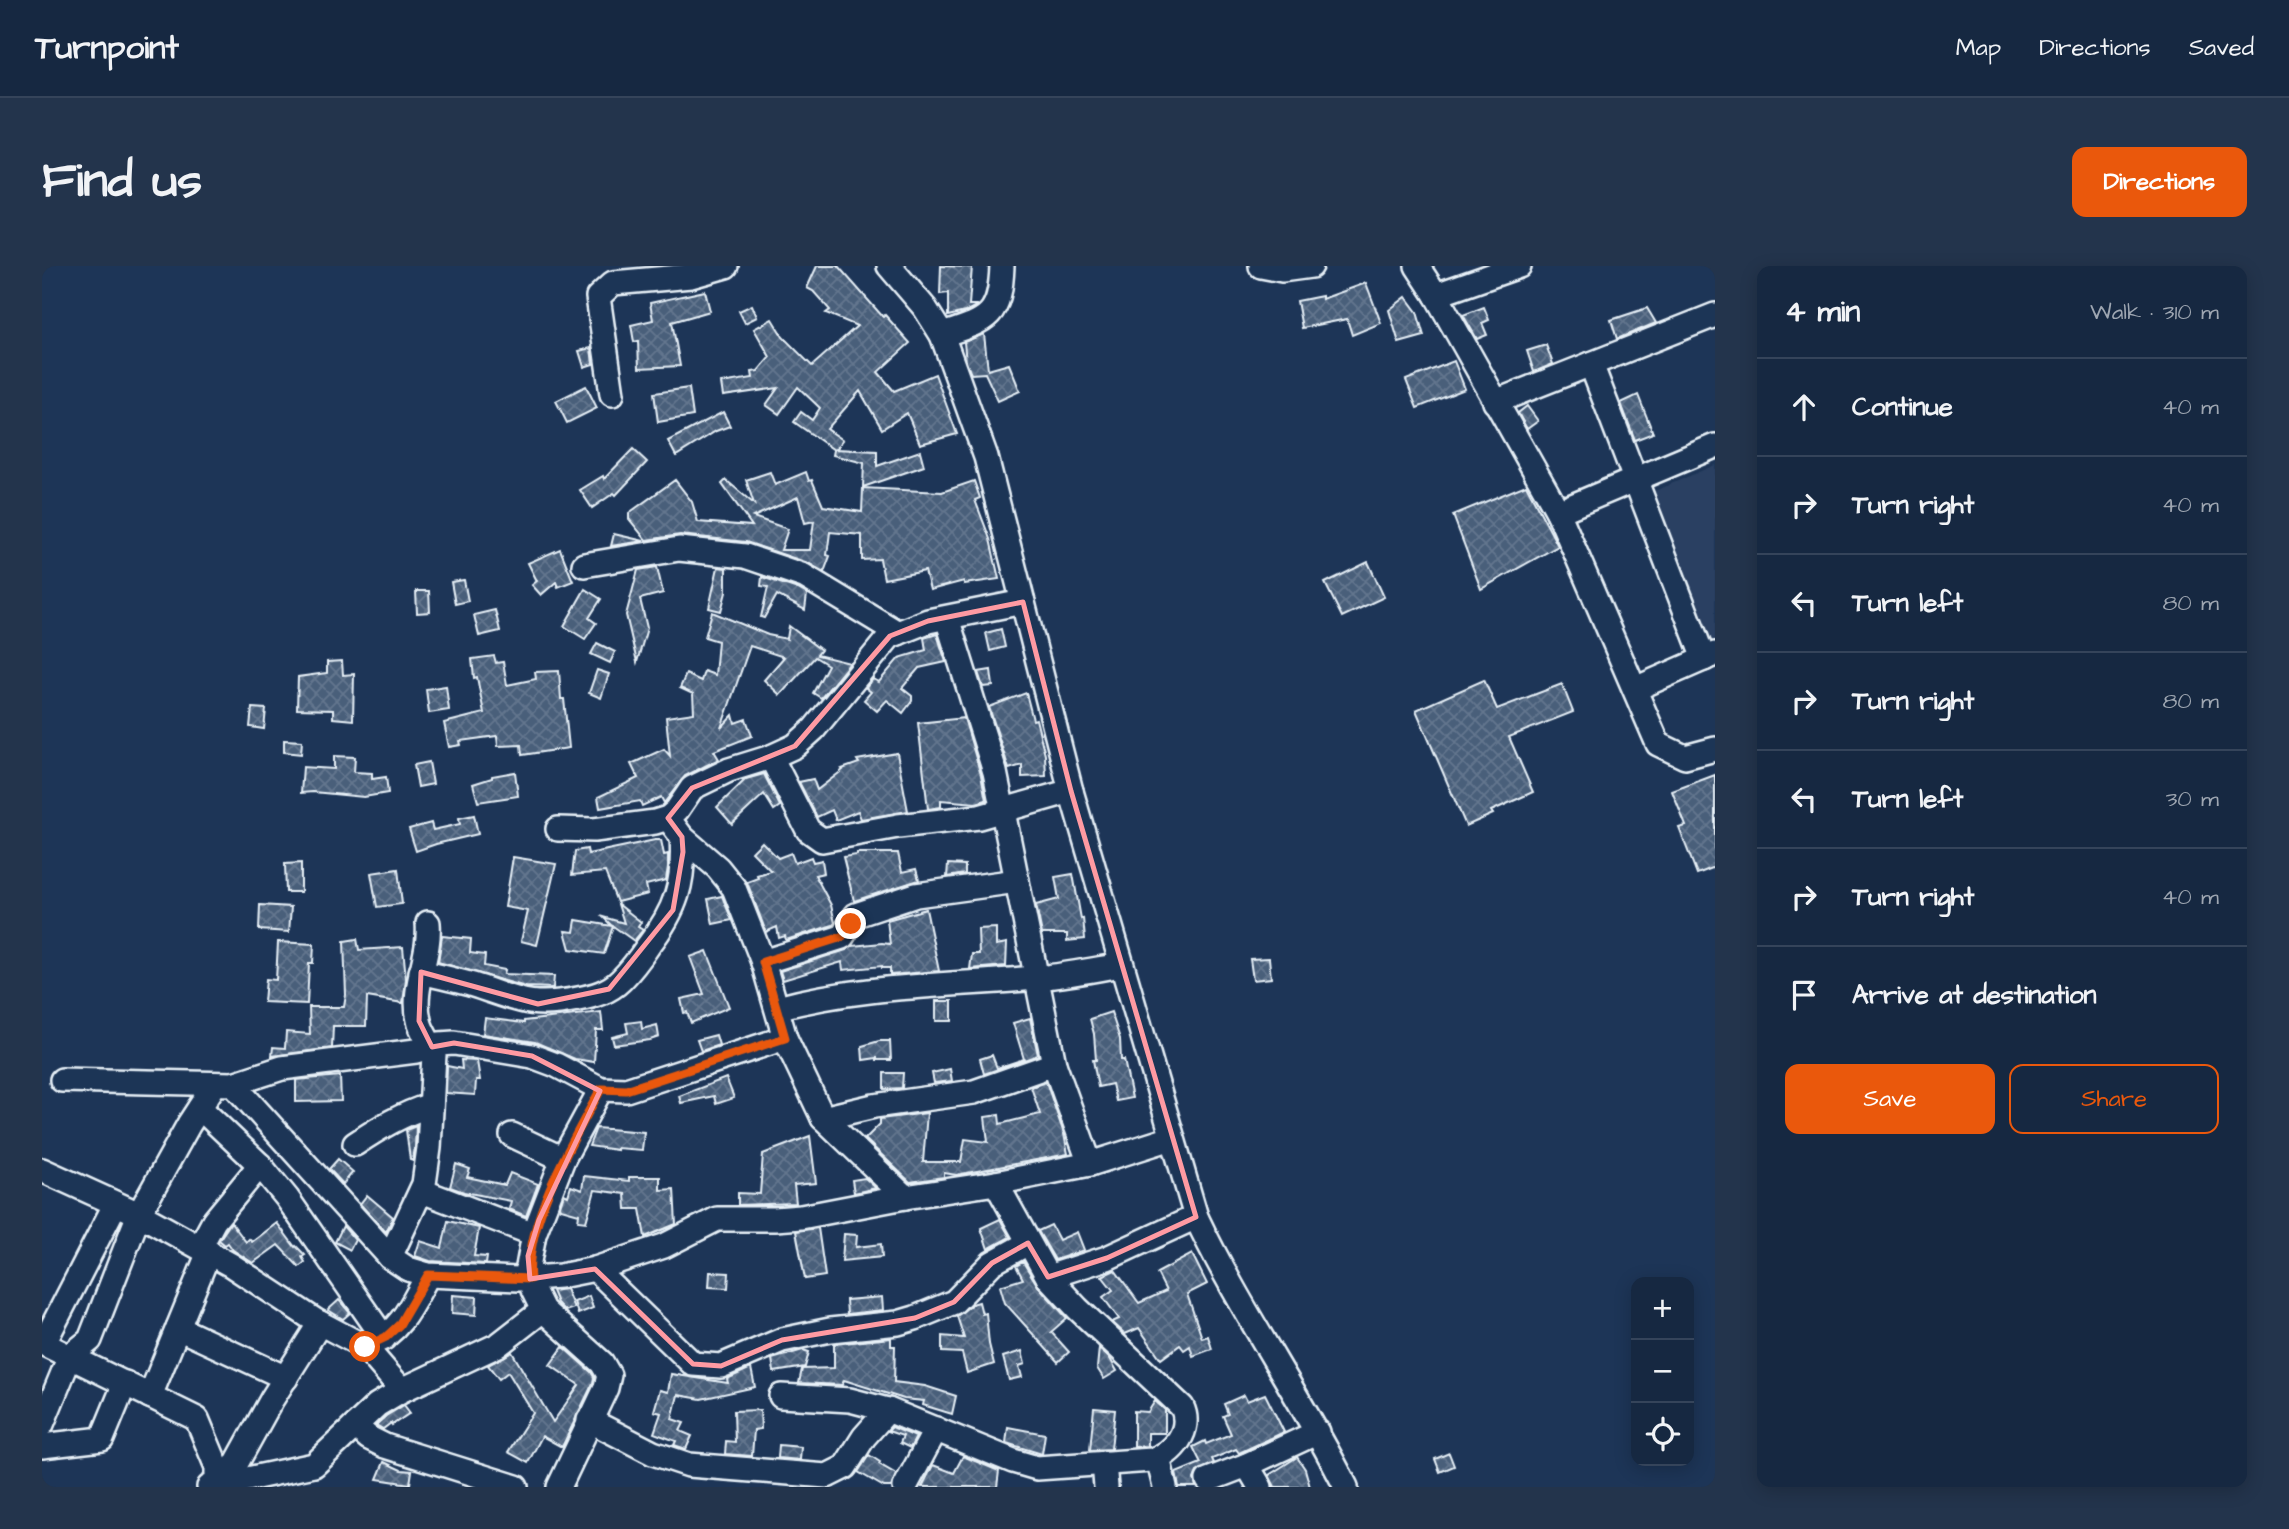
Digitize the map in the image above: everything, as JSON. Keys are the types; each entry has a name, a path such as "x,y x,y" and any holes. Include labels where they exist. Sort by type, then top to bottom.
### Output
{"street":[{"path":"612,394 598,297 613,283 691,276 726,266"},
{"path":"889,266 925,308 942,335 986,457 1071,790 1196,1217 1212,1251 1318,1432 1346,1487"},
{"path":"908,266 909,289"},
{"path":"942,335 974,324 994,311 1002,285 1003,266"},
{"path":"1261,266 1282,270 1311,266"},
{"path":"1417,266 1558,512 1658,744 1685,757 1715,749"},
{"path":"1436,295 1519,266"},
{"path":"1495,402 1715,315"},
{"path":"1591,364 1710,657 1635,689"},
{"path":"1558,512 1715,446"},
{"path":"584,565 679,549 746,556 804,576 898,633"},
{"path":"558,829 594,830 668,818 692,788 729,770 771,757 794,746 814,729 890,636 928,621 1023,602"},
{"path":"947,618 995,772 1054,1064 1090,1164"},
{"path":"771,757 808,830 822,840 898,826 967,820 1071,790"},
{"path":"668,818 682,837 718,868 734,888 763,962 785,1038 823,1118 905,1197"},
{"path":"421,972 467,983 514,1000 538,1004 581,999 609,989 631,969 673,910 682,876 682,837"},
{"path":"763,962 842,937 856,915 916,895 1017,881"},
{"path":"390,1257 422,1191 428,1160 434,1055 419,1021 421,972 430,940 428,923"},
{"path":"777,1008 816,999 907,986 1035,978 1121,965"},
{"path":"62,1080 224,1084 282,1068 416,1051 454,1043 532,1056 556,1065 601,1089 626,1090 785,1038"},
{"path":"823,1118 874,1106 974,1092 1054,1064"},
{"path":"224,1084 390,1257 408,1269 428,1275 530,1279 560,1276 595,1269 678,1241 717,1219 764,1220 802,1217 905,1197 996,1184 1090,1164 1172,1138"},
{"path":"42,1424 69,1356 90,1340 139,1214 200,1108 224,1084"},
{"path":"559,1487 609,1375 607,1368 543,1310 530,1279 528,1256 563,1159 601,1089"},
{"path":"355,1144 380,1126 431,1105"},
{"path":"200,1108 260,1165 307,1225 401,1390"},
{"path":"512,1135 563,1159"},
{"path":"150,1396 178,1328 214,1221 260,1165"},
{"path":"42,1170 139,1214 204,1249 320,1323 375,1343"},
{"path":"781,1396 838,1399 888,1410 1025,1465 1049,1468 1104,1463 1158,1458 1168,1452 1185,1429 1182,1407 1048,1277 996,1184"},
{"path":"422,1191 534,1234"},
{"path":"115,1205 43,1343 197,1419 217,1467 217,1485"},
{"path":"1048,1277 1107,1258 1196,1217"},
{"path":"595,1269 693,1364 722,1366 782,1340 898,1323 915,1318 954,1302 992,1263 1028,1243"},
{"path":"375,1343 399,1325 428,1275"},
{"path":"217,1485 314,1465 377,1405 401,1390 498,1345 543,1310"},
{"path":"217,1485 320,1323"},
{"path":"178,1328 286,1378"},
{"path":"42,1446 102,1439 125,1383"},
{"path":"589,1420 653,1453 689,1465 827,1476 845,1467 864,1437 888,1410"},
{"path":"355,1426 369,1438 385,1446 516,1487"},
{"path":"905,1487 936,1429"},
{"path":"1208,1480 1318,1432"},
{"path":"1158,1458 1165,1487"},
{"path":"1104,1463 1107,1487"},
{"path":"1247,1465 1260,1487"}],"highlighted area":[{"path":"1023,602 1071,791 1196,1217 1107,1258 1048,1277 1028,1243 992,1263 954,1302 915,1318 782,1340 721,1366 693,1364 595,1269 530,1279 528,1256 539,1220 600,1091 532,1056 454,1043 432,1047 419,1021 421,972 538,1004 609,989 673,910 683,852 682,837 668,818 692,788 795,746 890,636 928,621"}],"shaded area":[{"path":"1715,465 1715,647 1712,649 1655,491"}],"building":[{"path":"817,266 838,266 910,343 878,372 894,391 935,374 957,434 920,444 907,413 882,429 860,391 827,429 843,440 836,449 877,451 877,466 920,451 924,466 863,487 864,463 833,455 834,450 794,422 801,412 812,420 820,408 798,387 779,414 766,405 778,388 723,396 721,383 753,378 752,372 758,371 770,357 754,329 772,319 783,337 812,366 857,326 826,313 830,310 807,288"},
{"path":"941,266 972,267 969,305 978,305 948,316 948,293 940,294"},
{"path":"1366,283 1381,323 1352,335 1347,319 1302,328 1297,301 1322,296 1322,299"},
{"path":"705,291 710,311 672,322 680,366 639,368 638,341 634,342 631,325 653,320 650,303"},
{"path":"1406,297 1417,312 1424,336 1399,343 1389,310"},
{"path":"752,305 757,317 745,323 739,311"},
{"path":"1484,307 1489,320 1482,323 1487,335 1477,339 1463,315"},
{"path":"1647,308 1656,323 1617,339 1611,320"},
{"path":"984,334 988,370 1009,364 1020,391 998,401 985,373 971,374 966,362 964,342"},
{"path":"1546,345 1553,364 1534,372 1527,351"},
{"path":"591,348 593,364 584,367 579,351"},
{"path":"1454,361 1465,389 1417,408 1406,380"},
{"path":"586,386 597,408 567,423 556,401"},
{"path":"689,388 693,416 658,422 654,393"},
{"path":"1638,395 1653,433 1635,440 1621,403"},
{"path":"1527,406 1538,421 1527,429 1518,413"},
{"path":"723,412 730,426 716,431 676,456 668,441"},
{"path":"633,449 647,462 616,495 614,493 592,508 580,490 603,476 604,479"},
{"path":"770,472 775,485 806,472 823,506 862,512 863,488 942,492 974,481 980,498 975,500 990,539 999,579 964,584 964,581 930,590 925,571 884,579 880,559 862,560 862,535 830,532 827,555 830,556 824,572 808,563 746,542 680,535 646,540 629,519 629,513 675,480 692,502 698,522 752,526 722,484 726,480 754,504 746,480","holes":["798,497 805,523 814,521 810,550 781,550 788,529 753,517"]},
{"path":"1526,485 1558,546 1481,589 1453,515"},
{"path":"614,534 644,541 611,546"},
{"path":"560,549 573,581 558,587 556,582 541,595 532,585 537,581 528,563"},
{"path":"1368,562 1384,597 1342,617 1325,583"},
{"path":"657,567 663,593 640,599 647,628 637,662 626,615 638,570"},
{"path":"718,567 726,568 726,592 721,611 709,608"},
{"path":"762,577 807,594 805,610 777,595 764,618 761,617 768,587 761,586"},
{"path":"464,580 468,601 455,604 451,582"},
{"path":"585,589 601,599 589,618 596,623 585,639 564,626"},
{"path":"416,591 429,591 430,612 417,613"},
{"path":"495,610 500,631 479,636 474,615"},
{"path":"712,612 768,635 787,639 789,626 821,650 817,655 850,663 821,698 813,693 828,665 815,657 780,695 764,680 784,657 750,646 721,728 733,715 735,723 746,719 752,736 714,751 719,759 685,776 664,803 661,797 642,806 640,801 600,808 598,797 638,778 631,764 664,749 670,756 666,717 694,713 693,694 680,688 686,674 701,681 704,671 715,675 718,641 705,637"},
{"path":"1001,629 1005,647 990,651 986,633"},
{"path":"937,634 946,662 919,668 902,688 912,696 912,701 903,713 887,700 877,711 864,700 871,692 866,688 873,679 879,682 899,658 926,650 924,638"},
{"path":"597,643 615,652 610,663 591,654"},
{"path":"494,656 496,663 503,662 507,685 536,679 535,672 559,671 569,748 522,755 521,745 498,746 497,736 460,741 461,745 449,747 444,723 484,713 477,677 474,678 472,659"},
{"path":"342,661 343,675 354,674 353,720 333,718 333,710 297,709 298,677 327,673 327,662"},
{"path":"597,670 609,674 601,698 589,693"},
{"path":"991,670 993,686 983,687 978,672"},
{"path":"1484,680 1497,709 1562,684 1573,712 1509,737 1533,792 1466,826 1416,710"},
{"path":"446,686 449,710 429,713 426,689"},
{"path":"1026,693 1045,755 1046,776 1022,777 1022,765 1009,769 989,707"},
{"path":"252,708 266,709 264,729 250,727"},
{"path":"964,718 986,800 976,803 941,800 941,807 928,809 918,723"},
{"path":"284,740 302,741 301,754 284,752"},
{"path":"897,753 908,811 861,819 858,811 836,820 832,810 817,817 799,782 813,779 817,790 842,769 859,763 857,760"},
{"path":"334,756 355,757 354,772 372,773 372,779 386,777 388,793 364,797 301,793 303,767 334,769"},
{"path":"429,762 433,784 418,787 414,765"},
{"path":"515,772 518,796 478,802 473,784 492,776"},
{"path":"764,774 780,806 774,810 764,794 732,824 717,807 746,779"},
{"path":"1715,775 1715,867 1697,874 1679,828 1686,826 1672,791"},
{"path":"474,815 478,834 416,851 409,829 431,823 433,830 460,824 459,818"},
{"path":"661,840 664,855 668,854 668,867 666,880 646,885 648,894 617,902 605,872 572,875 575,851 587,849 588,854"},
{"path":"762,842 778,858 791,853 795,863 811,857 813,862 822,860 824,873 815,875 831,905 835,923 833,925 786,940 785,936 779,938 777,927 766,932 747,882 758,878 757,875 771,871 752,852"},
{"path":"857,853 898,853 902,872 916,869 919,880 854,901 843,857"},
{"path":"513,857 556,864 537,945 521,941 528,911 505,907"},
{"path":"301,863 301,892 286,892 285,864"},
{"path":"948,864 965,865 965,874 947,877"},
{"path":"398,869 402,904 377,907 371,873"},
{"path":"1073,874 1085,939 1067,941 1067,934 1042,934 1036,905 1059,899 1055,877"},
{"path":"722,896 732,920 713,924 708,899"},
{"path":"618,904 641,922 638,927 643,930 634,941 613,926 604,954 570,949 565,931 574,932 576,920 612,926 603,917 624,923"},
{"path":"260,905 291,907 289,932 259,930"},
{"path":"926,909 939,971 890,975 890,968 882,966 843,970 842,962 783,980 780,971 852,946 890,944 887,920"},
{"path":"996,928 996,945 1007,943 1006,966 970,969 972,954 979,954 978,929"},
{"path":"442,936 471,939 470,953 485,955 484,966 505,970 504,974 554,976 553,988 526,987 438,962"},
{"path":"357,939 359,950 403,947 406,979 403,1003 367,997 366,1026 333,1026 332,1048 272,1056 273,1047 285,1048 286,1032 310,1034 309,1007 344,1007 344,941"},
{"path":"278,942 314,944 313,963 309,963 307,1004 264,1002 266,979 276,980"},
{"path":"707,951 729,1007 691,1023 687,1012 684,1013 681,999 704,994 690,957"},
{"path":"1269,958 1271,978 1253,980 1250,959"},
{"path":"936,1001 952,1001 952,1021 936,1021"},
{"path":"601,1012 603,1030 596,1030 594,1062 575,1059 535,1042 483,1034 485,1018 524,1023"},
{"path":"1111,1012 1120,1039 1121,1060 1124,1060 1132,1098 1116,1101 1112,1084 1098,1087 1093,1060 1096,1060 1094,1034 1090,1019"},
{"path":"1030,1018 1038,1055 984,1074 980,1059 992,1055 997,1068 1024,1059 1013,1023"},
{"path":"641,1021 642,1029 657,1025 659,1037 614,1045 612,1037 628,1033 626,1023"},
{"path":"716,1035 719,1045 701,1051 697,1040"},
{"path":"890,1041 891,1060 863,1060 862,1046"},
{"path":"461,1060 477,1061 480,1080 476,1080 475,1095 446,1093 447,1066 462,1069"},
{"path":"950,1069 952,1081 934,1083 932,1073"},
{"path":"884,1073 903,1073 902,1088 884,1089"},
{"path":"340,1076 341,1101 296,1102 296,1080"},
{"path":"726,1078 734,1098 716,1104 714,1096 681,1103 679,1096"},
{"path":"1046,1082 1068,1154 956,1175 944,1173 944,1177 910,1182 865,1139 880,1124 880,1119 927,1113 923,1162 961,1162 965,1139 988,1142 985,1117 999,1115 1000,1124 1040,1114 1031,1087"},
{"path":"416,1126 413,1161 410,1160 406,1130"},
{"path":"596,1128 644,1132 642,1150 589,1146"},
{"path":"810,1136 816,1183 794,1185 796,1203 738,1205 738,1193 760,1194 763,1154"},
{"path":"338,1159 353,1172 343,1184 329,1169"},
{"path":"456,1164 470,1169 467,1177 505,1185 510,1173 538,1184 526,1216 509,1209 511,1201 450,1187"},
{"path":"584,1176 629,1181 629,1177 660,1177 660,1190 674,1189 676,1224 645,1237 640,1209 626,1209 625,1194 595,1190 586,1222 578,1221 579,1214 561,1209 560,1206 564,1194 568,1196 571,1186 582,1190"},
{"path":"865,1178 876,1188 854,1193 852,1180"},
{"path":"367,1195 393,1217 386,1232 360,1204"},
{"path":"1000,1219 1010,1237 988,1249 981,1228"},
{"path":"448,1221 479,1228 474,1256 487,1257 486,1264 430,1261 415,1256 420,1241 442,1248"},
{"path":"231,1222 246,1242 249,1239 252,1242 277,1223 295,1247 305,1255 302,1257 305,1262 299,1267 278,1245 253,1263 233,1250 228,1243 225,1245 219,1240"},
{"path":"1051,1225 1059,1240 1077,1232 1084,1250 1055,1260 1038,1231"},
{"path":"343,1226 355,1240 350,1250 335,1242"},
{"path":"818,1228 825,1276 805,1279 796,1231"},
{"path":"844,1234 857,1235 856,1247 881,1244 882,1257 842,1261"},
{"path":"1192,1254 1207,1284 1187,1294 1202,1338 1208,1336 1212,1349 1193,1356 1190,1346 1184,1350 1180,1345 1161,1359 1139,1328 1125,1334 1112,1322 1119,1319 1103,1297 1113,1290 1102,1276 1115,1270 1139,1303 1166,1291 1157,1273"},
{"path":"1023,1262 1038,1286 1067,1318 1051,1332 1069,1352 1058,1362 1005,1303 1000,1286 1023,1279 1016,1266"},
{"path":"710,1272 729,1273 728,1288 709,1287"},
{"path":"566,1289 574,1308 565,1311 557,1303 552,1291"},
{"path":"453,1295 477,1297 476,1315 452,1313"},
{"path":"589,1296 593,1308 578,1314 574,1302"},
{"path":"882,1297 883,1310 847,1314 846,1300"},
{"path":"339,1300 350,1313 343,1319 328,1310"},
{"path":"979,1302 982,1314 986,1313 994,1364 967,1373 962,1353 942,1352 942,1336 964,1338 957,1316"},
{"path":"891,1338 891,1346 895,1346 894,1382 925,1386 956,1396 952,1414 923,1405 924,1401 904,1399 844,1380 842,1385 799,1383 802,1369 834,1368 834,1344"},
{"path":"563,1347 591,1372 593,1383 562,1447 542,1436 528,1463 508,1452 533,1413 508,1372 499,1379 488,1365 512,1352 553,1422 579,1385 550,1365"},
{"path":"1099,1348 1109,1357 1117,1371 1104,1379 1097,1368"},
{"path":"803,1350 809,1352 805,1367 774,1372 772,1359"},
{"path":"1022,1351 1025,1364 1019,1366 1022,1377 1009,1380 1003,1357"},
{"path":"751,1368 755,1387 701,1399 678,1395 672,1419 684,1423 680,1431 692,1436 686,1449 674,1445 676,1441 654,1433 661,1413 654,1411 660,1390 668,1392 671,1374 728,1383 727,1379"},
{"path":"1265,1394 1284,1432 1239,1453 1236,1449 1212,1459 1214,1463 1197,1472 1194,1479 1196,1487 1179,1487 1176,1473 1201,1463 1193,1447 1231,1434 1223,1416 1228,1414 1224,1404 1244,1395 1247,1401"},
{"path":"1155,1401 1165,1410 1165,1433 1148,1433 1148,1446 1134,1447 1134,1411 1148,1412"},
{"path":"404,1405 410,1413 383,1429 376,1425 386,1416"},
{"path":"1094,1408 1115,1410 1111,1449 1090,1450"},
{"path":"760,1410 761,1429 754,1430 752,1456 725,1454 726,1441 735,1442 734,1411"},
{"path":"892,1427 916,1437 910,1448 900,1443 903,1436 888,1431"},
{"path":"1008,1427 1045,1434 1042,1454 1006,1443"},
{"path":"779,1445 801,1447 800,1460 778,1458"},
{"path":"1449,1453 1454,1466 1440,1472 1435,1459"},
{"path":"869,1455 896,1474 891,1487 884,1487 858,1472"},
{"path":"963,1456 999,1471 997,1487 922,1487 933,1465 954,1473"},
{"path":"1297,1457 1305,1469 1310,1487 1275,1487 1269,1475"},
{"path":"384,1462 401,1470 412,1471 410,1484 377,1479"}],"route":[{"path":"365,1347 386,1337 399,1325 428,1275 530,1279 528,1256 539,1220 563,1159 601,1089 626,1090 785,1038 763,962 842,937 851,924"}]}
